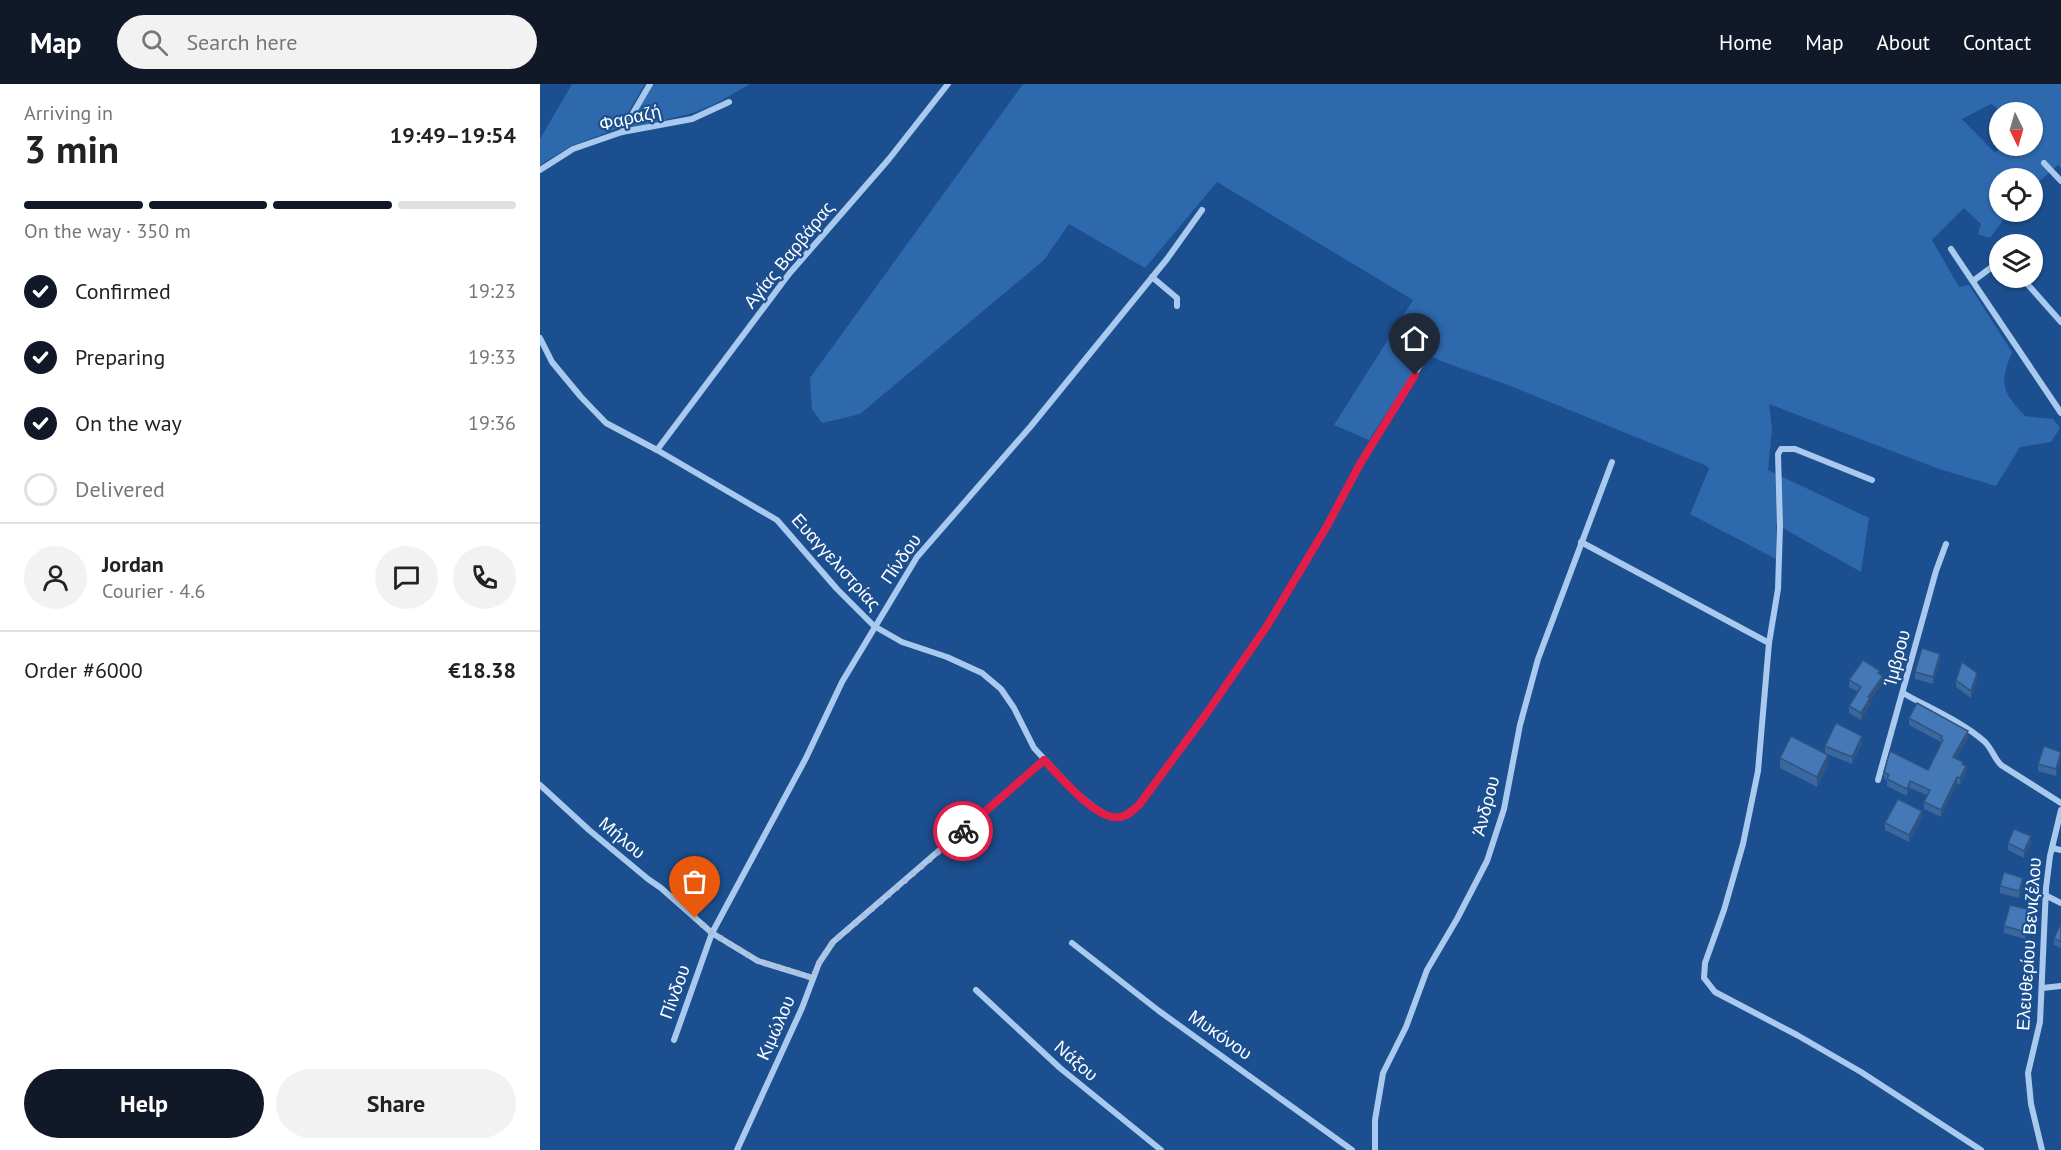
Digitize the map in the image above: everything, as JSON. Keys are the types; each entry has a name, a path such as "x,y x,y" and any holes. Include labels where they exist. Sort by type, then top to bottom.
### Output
{"street":[{"path":"622,132 650,84"},
{"name":"Αγίας Βαρβάρας","path":"657,450 789,274 889,159 948,84"},
{"name":"Φαραζή","path":"540,170 573,149 622,132 693,120 729,102"},
{"path":"2044,163 2061,182"},
{"name":"Πίνδου","path":"674,1040 712,933 806,758 842,682 917,557 1031,426 1152,277 1202,210"},
{"path":"1951,249 2061,413"},
{"path":"1973,281 1989,269"},
{"path":"1152,277 1177,298 1177,306"},
{"path":"2031,288 2061,322"},
{"name":"Ευαγγελιστρίας","path":"540,338 552,362 606,423 777,520 837,589 874,626 902,642 947,657 982,674 1000,689 1014,708 1034,748 1044,760 1075,792 1095,808 1108,816 1118,818 1127,815 1139,805 1267,626 1327,526 1360,464 1425,357"},
{"path":"1872,480 1794,449 1781,449 1778,454 1780,526 1778,589 1769,643 1758,771 1743,844 1724,910 1705,963 1704,978 1715,992 1861,1072 1981,1150"},
{"name":"Άνδρου","path":"1375,1150 1375,1120 1383,1073 1406,1027 1427,970 1487,861 1504,810 1520,725 1538,658 1612,462"},
{"path":"1581,542 1769,643"},
{"name":"Ίμβρου","path":"1878,780 1936,571 1946,543"},
{"path":"1903,693 1975,734 1989,747 1994,758 2001,765 2061,803"},
{"name":"Κιμώλου","path":"736,1150 794,1026 819,963 833,942 1044,760"},
{"name":"Μήλου","path":"540,785 584,826 661,888 712,933 758,961 813,978"},
{"name":"Ελευθερίου Βενιζέλου","path":"2042,1150 2031,1104 2028,1073 2039,1032 2046,895 2052,848 2061,810"},
{"path":"2052,848 2061,850"},
{"path":"2046,895 2061,903"},
{"name":"Μυκόνου","path":"1072,943 1159,1011 1352,1150"},
{"path":"2042,988 2061,986"},
{"name":"Νάξου","path":"976,990 1060,1068 1161,1150"}],"shaded area":[{"path":"572,84 645,84 619,128 571,146 540,165 540,139"},
{"path":"653,84 750,84 715,104 693,113 627,129"},
{"path":"1023,84 2061,84 2061,168 2058,165 2043,178 2043,168 1989,168 1989,222 2002,222 1993,234 1989,234 1989,238 1978,234 1981,224 1964,208 1932,240 1959,287 1969,285 2012,352 2004,380 2011,400 2025,416 2053,419 2060,428 2051,442 2020,447 1996,486 1939,469 1769,404 1772,429 1768,470 1869,518 1861,572 1776,524 1776,559 1690,514 1709,469 1707,466 1425,353 1369,440 1334,425 1413,300 1217,182 1145,268 1069,224 1044,260 860,414 822,423 812,409 810,378"}],"building":[{"path":"1922,648 1940,654 1933,677 1915,672"},
{"path":"1863,660 1880,671 1878,673 1883,676 1868,697 1870,698 1861,713 1849,706 1861,687 1849,680"},
{"path":"1962,662 1977,673 1971,691 1956,680"},
{"path":"1917,703 1968,731 1953,757 1966,766 1960,778 1957,777 1941,810 1924,802 1930,790 1910,781 1907,789 1887,779 1889,775 1884,772 1890,751 1928,770 1943,740 1942,736 1909,718"},
{"path":"1836,723 1862,736 1852,757 1825,746"},
{"path":"1791,736 1828,755 1817,777 1780,758"},
{"path":"2044,746 2061,752 2056,769 2038,764"},
{"path":"1898,799 1922,811 1909,835 1885,823"},
{"path":"2014,829 2031,836 2024,851 2008,843"},
{"path":"2004,872 2023,878 2019,891 2000,886"},
{"path":"2010,905 2031,910 2025,932 2004,926"},
{"path":"2061,923 2061,942 2054,938"}],"way so far":[{"path":"695,918 712,933 758,961 813,978 819,963 833,942 963,831"}],"route":[{"path":"963,831 1044,760 1075,792 1108,816 1118,818 1127,815 1139,805 1267,626 1327,526 1360,464 1415,375"}]}
